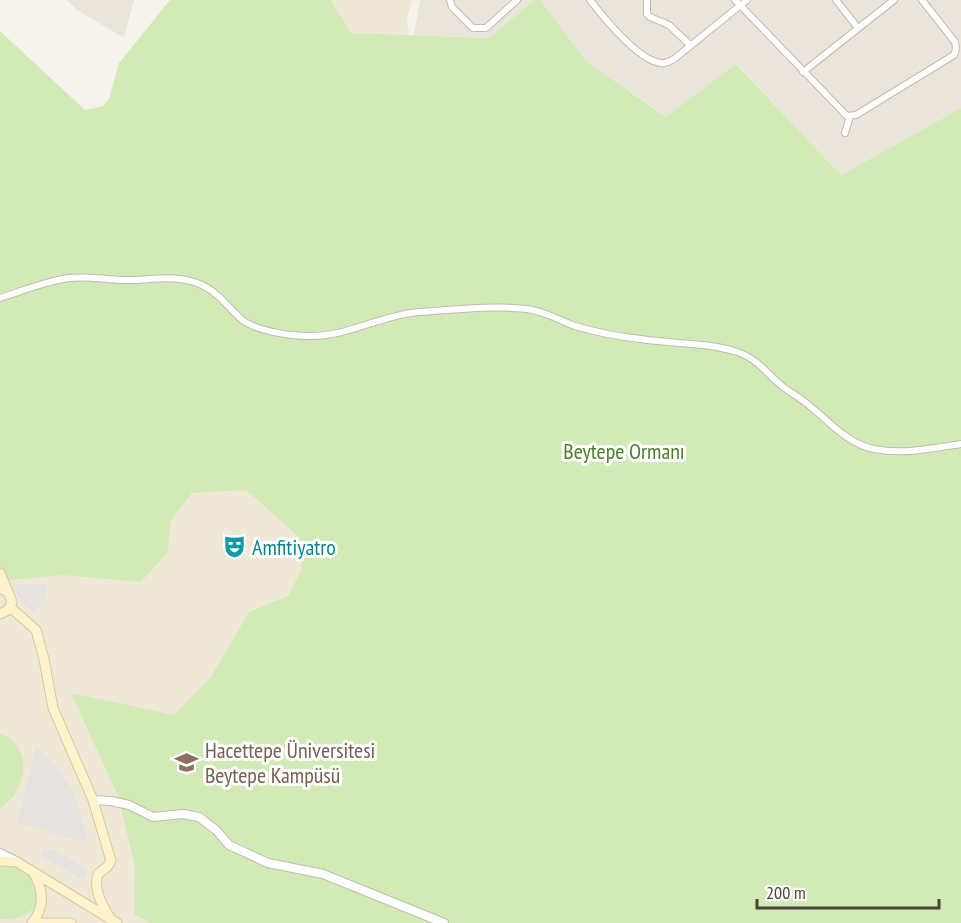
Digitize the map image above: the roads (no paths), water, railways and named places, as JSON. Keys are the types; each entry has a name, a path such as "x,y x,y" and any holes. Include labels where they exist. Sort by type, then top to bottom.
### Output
{"main road":[{"path":"0,573 4,590 11,598 10,607 0,614"},
{"path":"10,607 36,630 44,659 52,708 93,801 111,861 98,874 96,883 102,906 114,921"},
{"path":"0,861 17,862 114,921"},
{"path":"32,870 40,887 42,899 40,911 32,923"},
{"path":"32,923 71,923"}],"street":[{"path":"450,0 453,7 473,28 480,29 486,28 517,0"},
{"path":"590,0 621,37 660,63 667,63 674,59 738,3 747,0"},
{"path":"647,0 647,14 669,25 690,45"},
{"path":"836,0 858,28"},
{"path":"803,72 894,0"},
{"path":"845,133 850,116 954,55 955,42 922,0"},
{"path":"738,3 803,72 847,116 850,116"},
{"path":"0,298 68,278 186,280 202,285 218,294 241,320 250,325 306,336 329,336 404,314 441,310 525,309 543,312 576,326 617,335 712,347 745,355 758,363 781,386 805,402 842,434 856,443 874,449 926,450 961,444"},
{"path":"93,801 111,801 129,805 153,817 183,814 199,817 216,830 229,845 268,863 333,878 444,923"},
{"path":"0,853 17,862"}],"place":[{"name":"Amfitiyatro","path":"234,547"},
{"name":"Hacettepe Üniversitesi Beytepe Kampüsü","path":"187,763"}],"park label":[{"name":"Beytepe Ormanı","path":"624,451"}]}
